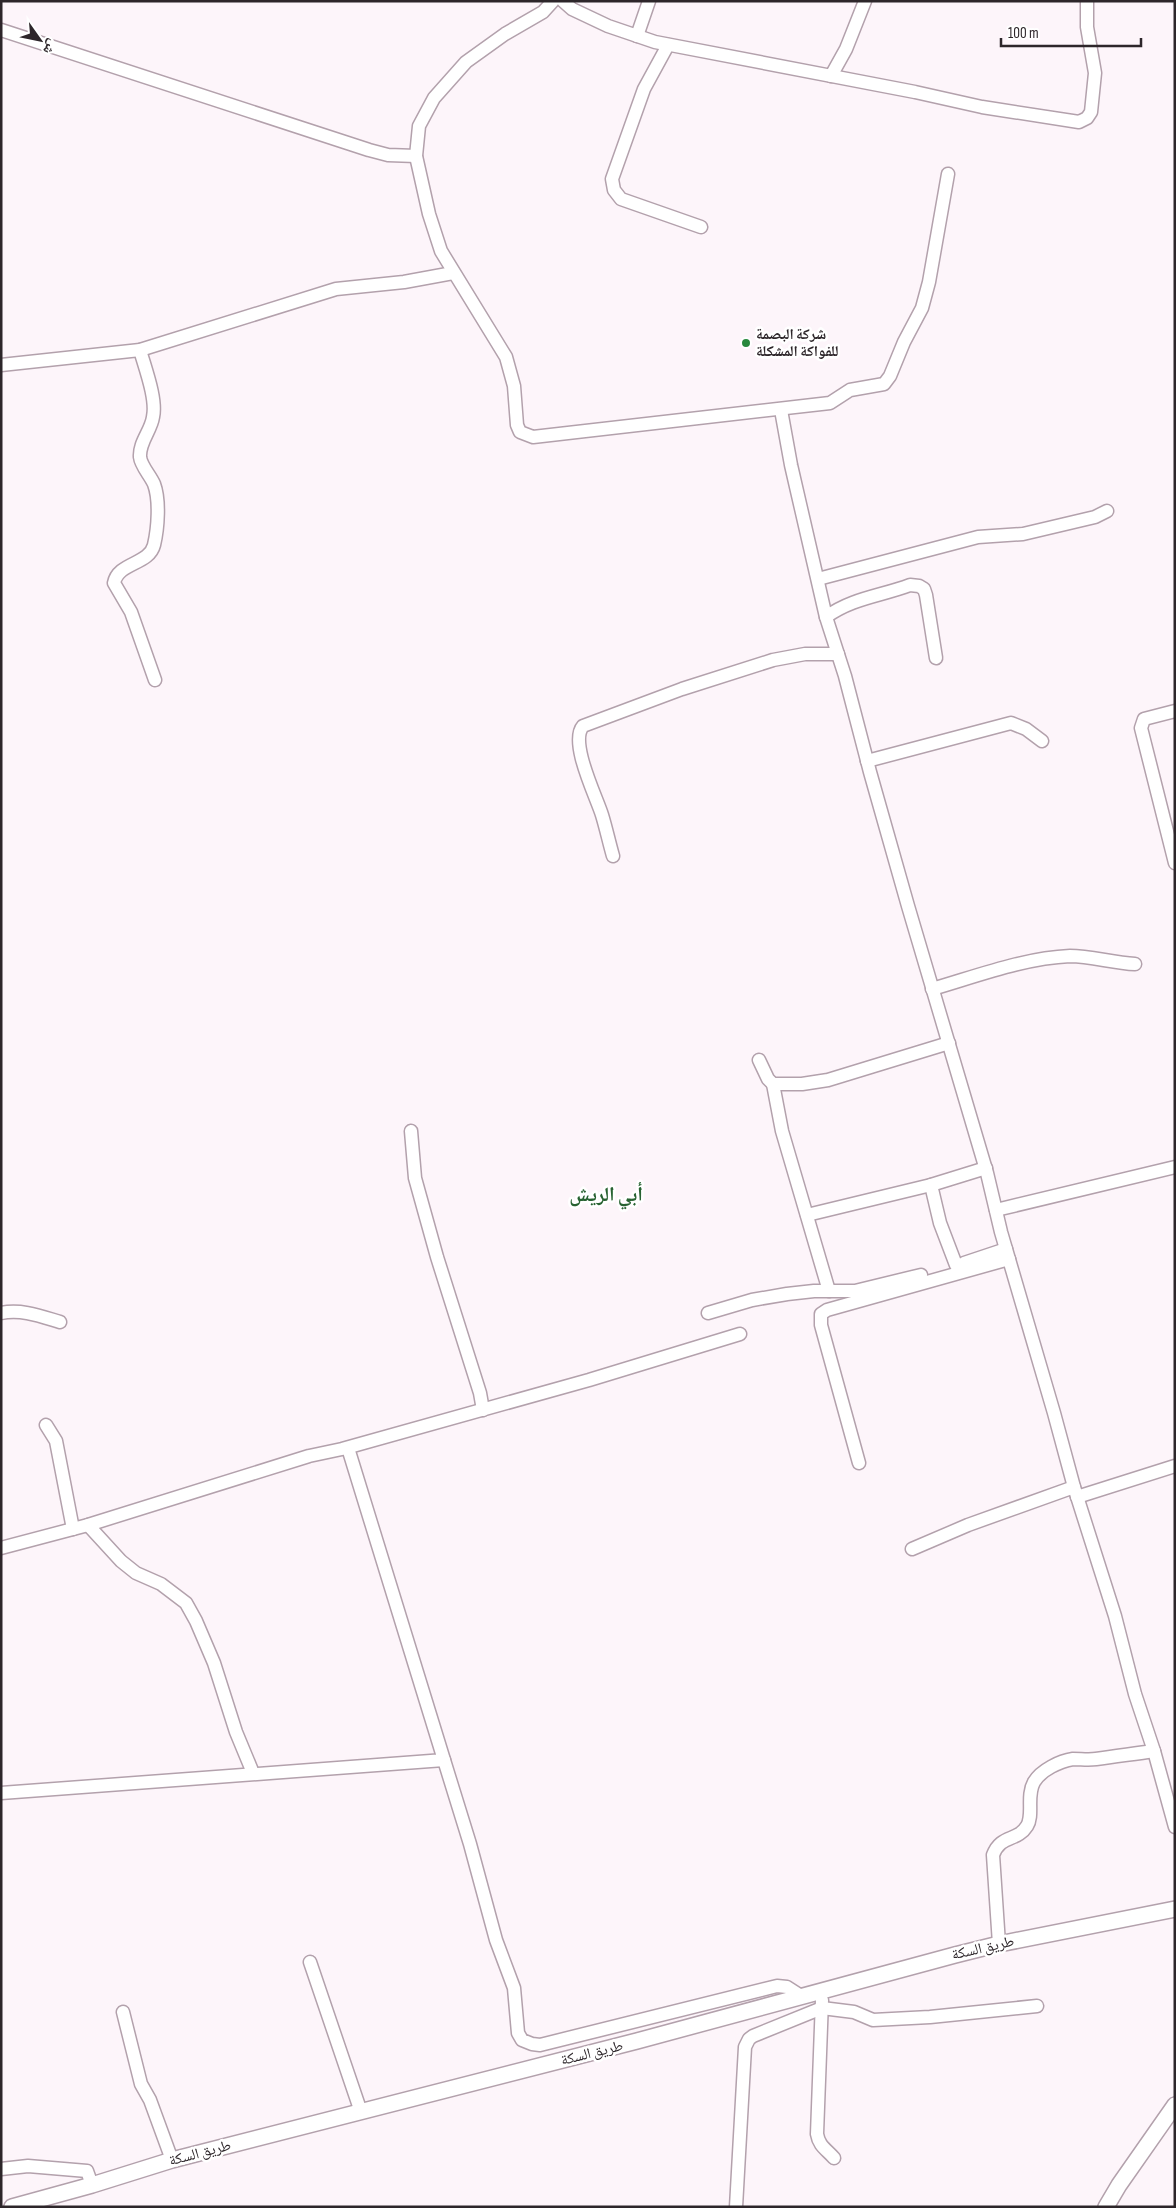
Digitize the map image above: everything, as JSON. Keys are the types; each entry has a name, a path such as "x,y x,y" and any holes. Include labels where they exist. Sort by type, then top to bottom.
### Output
{"main road":[{"name":"طريق السكة","path":"12,2207 92,2186 172,2160 637,2041 999,1944 1175,1909"},
{"path":"1106,2207 1119,2185 1175,2105"}],"street":[{"path":"553,1 543,12 505,34 466,62 434,98 419,126 416,156 429,214 441,250 506,357 511,369 517,425 520,432 525,435 533,437 830,403 850,390 888,382 924,299 929,282 948,174"},
{"path":"563,1 572,9 637,36 668,45 915,92 982,107 1079,122 1087,118 1091,112 1094,73 1087,27 1087,1"},
{"path":"637,36 649,1"},
{"path":"831,76 846,49 865,1"},
{"path":"1,30 369,150 388,155 416,156"},
{"path":"668,45 644,89 612,179 612,185 621,199 702,227"},
{"path":"1,365 140,350 336,289 404,282 454,273"},
{"path":"140,350 154,403 152,423 141,446 140,458 156,493 157,520 153,546 146,557 119,572 114,582 131,612 155,680"},
{"path":"781,410 791,465 826,616 932,989 950,1043 986,1168 1008,1254 1076,1492 1115,1616 1134,1694 1154,1751 1175,1827"},
{"path":"818,579 978,537 1023,534 1095,517 1107,511"},
{"path":"826,616 841,606 854,601 910,585 918,586 924,589 926,595 936,658"},
{"path":"613,856 603,816 579,744 580,730 583,726 682,689 773,660 805,654 838,654"},
{"path":"1175,711 1144,719 1141,728 1175,863"},
{"path":"867,761 1011,724 1026,729 1042,741"},
{"path":"932,989 1008,967 1054,958 1072,956 1115,963 1135,964"},
{"path":"773,1084 822,1081 950,1043"},
{"path":"759,1060 768,1079 773,1084 782,1131 829,1291"},
{"path":"411,1131 415,1178 437,1257 480,1393 483,1410"},
{"path":"996,1210 1175,1167"},
{"path":"807,1216 931,1185 986,1168"},
{"path":"931,1185 940,1222 956,1265"},
{"path":"708,1313 752,1300 787,1294 855,1291 956,1265 1008,1254"},
{"path":"860,1462 821,1325 821,1314 827,1310 1008,1254"},
{"path":"1,1314 18,1311 60,1322"},
{"path":"1,1548 88,1525 309,1456 348,1448 589,1380 740,1334"},
{"path":"46,1425 56,1441 73,1529"},
{"path":"348,1448 470,1844 493,1932 514,1988 517,2025 522,2040 540,2045 777,1986 787,1987 801,1996"},
{"path":"912,1549 977,1522 1076,1492 1175,1466"},
{"path":"88,1525 121,1561 136,1573 161,1584 186,1603 214,1663 236,1732 253,1774"},
{"path":"999,1944 993,1855 999,1843 1017,1835 1026,1828 1029,1822 1030,1791 1035,1779 1047,1770 1073,1759 1088,1760 1154,1751"},
{"path":"1,1793 444,1760"},
{"path":"310,1962 361,2112"},
{"path":"822,1990 817,2134 818,2142 834,2158"},
{"path":"736,2207 745,2047 753,2036 822,2008 854,2012 873,2020 930,2017 1037,2006"},
{"path":"122,2012 141,2084 150,2100 172,2160"},
{"path":"1,2169 28,2166 87,2171 92,2186"}],"place":[{"name":"شركة البصمة للفواكة المشكلة","path":"746,343"}],"district":[{"name":"أبي الريش","path":"606,1195"}]}
